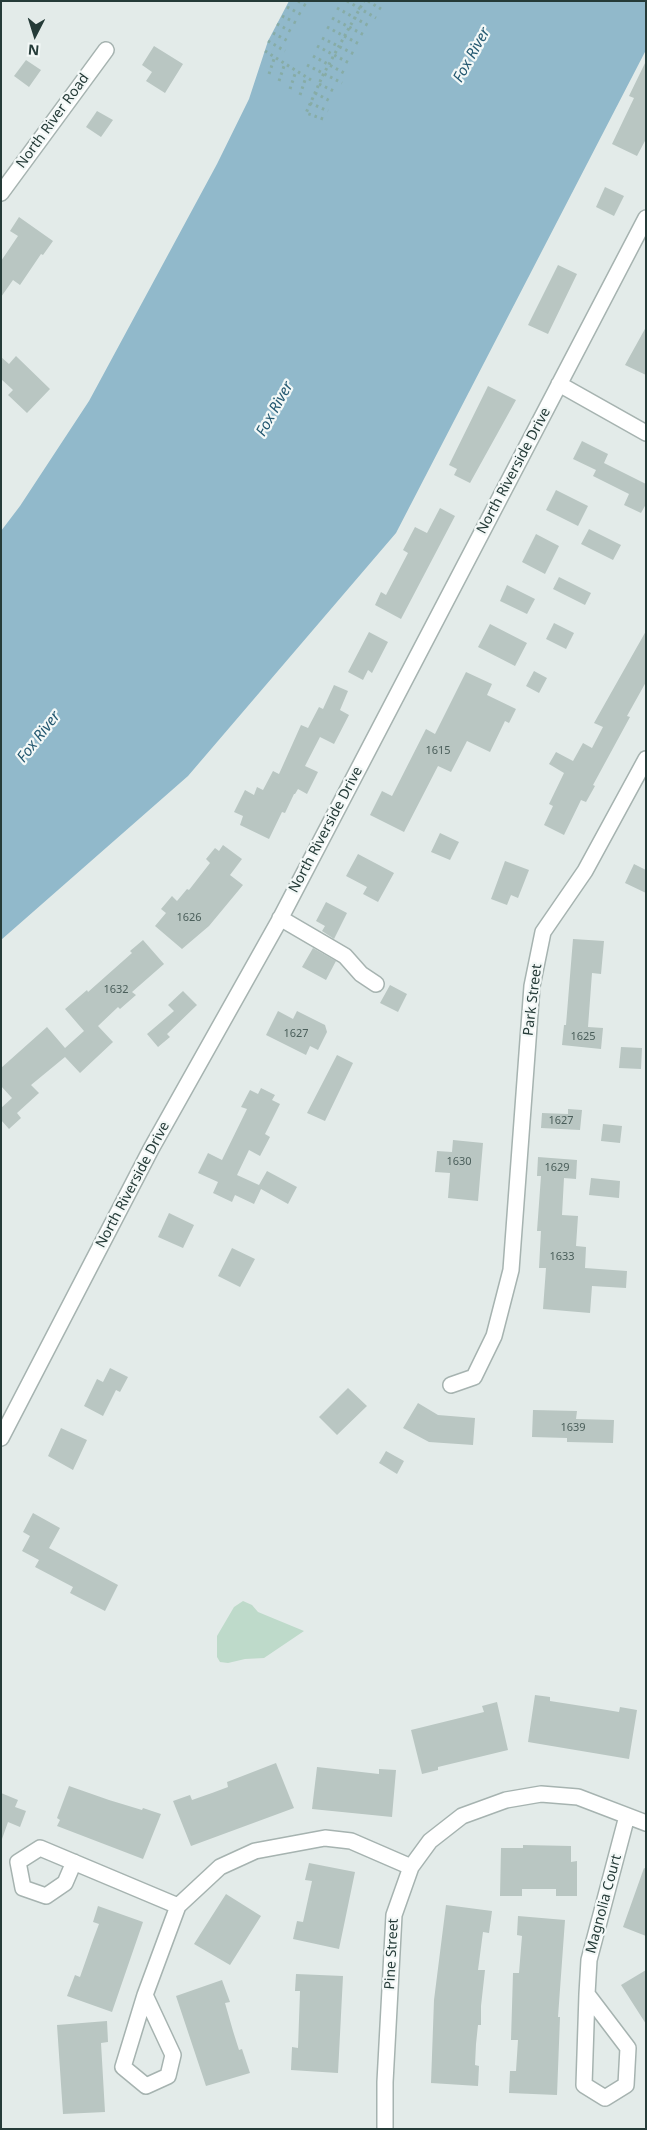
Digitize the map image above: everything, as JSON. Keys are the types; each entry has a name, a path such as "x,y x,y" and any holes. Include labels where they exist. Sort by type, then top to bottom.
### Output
{"street":[{"name":"North River Road","path":"1,193 106,50"},
{"name":"North Riverside Drive","path":"1,1438 151,1149 280,918 646,218"},
{"path":"559,384 646,432"},
{"name":"Park Street","path":"451,1385 474,1377 494,1336 511,1270 532,986 543,932 585,871 646,759"},
{"path":"280,918 344,956 361,974 376,984"},
{"name":"Pine Street","path":"385,2129 384,2082 394,1915 411,1867 430,1841 462,1816 506,1800 541,1794 578,1797 646,1823"},
{"name":"Magnolia Court","path":"587,1994 628,2048 626,2085 605,2098 584,2085 587,1994 589,1960 628,1816"},
{"path":"145,1995 173,2055 168,2076 146,2086 123,2067 145,1995 178,1906 220,1866 255,1851 325,1838 351,1841 411,1867"},
{"path":"74,1862 178,1906"}],"path":[{"path":"298,1 308,7"},
{"path":"347,1 376,18"},
{"path":"323,119 306,114 324,73 366,1 381,9"},
{"path":"286,6 304,16"},
{"path":"337,8 371,27"},
{"path":"282,16 298,24"},
{"path":"332,18 366,36"},
{"path":"277,24 294,33"},
{"path":"326,27 361,45"},
{"path":"273,33 288,41"},
{"path":"322,38 356,55"},
{"path":"268,41 285,51"},
{"path":"317,46 351,64"},
{"path":"266,51 311,80"},
{"path":"269,74 275,56"},
{"path":"313,56 346,74"},
{"path":"279,81 285,63"},
{"path":"307,65 342,83"},
{"path":"290,89 296,70"},
{"path":"300,95 306,77"},
{"path":"319,84 336,92"},
{"path":"315,93 332,102"},
{"path":"310,103 328,111"}],"green space":[{"path":"243,1601 252,1605 258,1612 304,1631 264,1658 245,1659 228,1663 220,1662 217,1657 217,1636 234,1607"}],"water":[{"name":"Fox River","path":"289,1 646,1 646,50 396,533 188,776 1,940 1,531 20,506 89,401 217,164 249,99 268,41"}],"building":[{"path":"154,46 183,64 165,93 146,81 152,72 142,65"},
{"path":"26,60 41,70 29,87 14,76"},
{"path":"646,61 646,139 637,156 612,144 634,98 629,96"},
{"path":"97,111 113,120 101,137 86,127"},
{"path":"605,187 624,196 614,216 596,207"},
{"path":"19,217 53,241 43,255 41,254 20,285 13,280 1,297 1,261 18,236 10,231"},
{"path":"558,265 577,274 548,334 528,325"},
{"path":"646,327 646,375 625,365"},
{"path":"16,356 50,389 27,413 8,395 13,390 1,379 1,357 9,364"},
{"path":"488,386 516,400 470,483 454,475 457,469 449,465"},
{"path":"582,441 608,454 604,463 646,484 646,504 641,513 624,505 629,494 593,476 596,470 573,459"},
{"path":"556,490 588,506 578,526 546,510"},
{"path":"440,508 455,516 401,619 375,605 381,592 386,595 408,553 403,550 415,527 427,533"},
{"path":"589,529 621,545 613,560 581,544"},
{"path":"536,534 559,546 545,574 522,562"},
{"path":"559,577 591,593 585,605 553,589"},
{"path":"507,585 535,599 527,614 500,601"},
{"path":"554,623 574,633 566,649 546,639"},
{"path":"490,624 527,643 515,666 478,647"},
{"path":"646,631 646,682 627,716 630,717 593,785 595,786 586,802 581,800 564,835 544,825 553,806 549,804 564,773 549,764 556,752 573,761 583,743 592,748 603,727 594,723"},
{"path":"369,632 388,642 372,673 368,670 363,680 348,672"},
{"path":"534,671 547,678 539,693 526,686"},
{"path":"466,672 492,684 487,695 516,709 509,723 505,721 490,752 467,741 451,772 438,766 404,832 370,815 382,791 392,796 426,729 435,734"},
{"path":"334,685 348,691 340,710 349,715 334,744 320,737 305,766 318,772 307,794 298,789 285,813 282,812 269,839 240,825 243,816 234,812 245,790 254,795 257,787 263,790 273,771 279,774 301,725 308,728 319,707 323,709"},
{"path":"440,833 459,842 450,860 431,852"},
{"path":"223,845 242,859 230,875 243,885 209,926 182,949 155,926 166,913 161,909 172,896 177,901 187,889 189,890 210,863 206,859 215,848 219,851"},
{"path":"358,854 394,873 378,902 363,894 367,887 346,876"},
{"path":"505,861 529,870 518,898 511,895 507,905 491,899"},
{"path":"634,864 646,870 646,893 625,883"},
{"path":"326,902 347,913 334,939 322,931 325,926 316,921"},
{"path":"573,939 604,941 601,974 592,973 588,1027 603,1028 601,1049 562,1045 564,1025 566,1025"},
{"path":"143,940 164,964 132,992 136,995 120,1009 118,1007 98,1026 113,1042 80,1073 65,1057 31,1085 39,1093 17,1113 21,1118 9,1129 1,1120 1,1108 12,1098 1,1086 1,1068 47,1027 65,1048 84,1031 65,1009 87,990 88,992 132,953 130,951"},
{"path":"313,948 336,961 326,980 302,967"},
{"path":"390,985 407,994 398,1012 380,1003"},
{"path":"183,991 197,1005 167,1034 170,1037 158,1047 147,1034 174,1011 168,1005"},
{"path":"278,1011 293,1019 297,1011 325,1025 327,1032 318,1050 310,1046 306,1055 266,1035"},
{"path":"621,1047 642,1048 641,1069 619,1068"},
{"path":"337,1055 353,1063 325,1121 307,1113"},
{"path":"261,1088 275,1095 272,1100 280,1104 265,1134 270,1137 260,1156 249,1150 237,1175 259,1185 267,1171 297,1187 288,1204 261,1189 254,1204 235,1195 232,1202 213,1193 218,1182 198,1173 208,1153 222,1160 247,1109 241,1107 250,1090 258,1094"},
{"path":"568,1109 582,1110 580,1130 541,1128 542,1113 568,1114"},
{"path":"603,1124 622,1126 620,1143 601,1141"},
{"path":"453,1140 483,1143 478,1201 448,1198 450,1173 435,1172 437,1151 452,1152"},
{"path":"538,1157 577,1160 576,1179 564,1178 562,1215 578,1216 576,1246 586,1247 585,1268 627,1271 626,1288 592,1286 590,1313 543,1309 546,1268 539,1268 541,1231 537,1231 541,1176 537,1176"},
{"path":"591,1178 620,1181 619,1198 589,1195"},
{"path":"169,1213 194,1225 183,1248 158,1237"},
{"path":"232,1248 255,1259 240,1287 218,1276"},
{"path":"110,1368 128,1377 120,1392 116,1390 103,1416 84,1406 97,1379 103,1382"},
{"path":"348,1388 367,1406 337,1435 319,1417"},
{"path":"418,1403 438,1415 475,1418 473,1445 429,1442 403,1428"},
{"path":"533,1410 577,1411 576,1419 614,1420 613,1443 567,1442 567,1438 532,1437"},
{"path":"61,1428 87,1440 73,1470 48,1456"},
{"path":"386,1451 404,1461 397,1474 379,1463"},
{"path":"33,1513 60,1528 49,1548 118,1585 105,1611 70,1593 73,1587 35,1567 39,1560 22,1551 30,1536 23,1532"},
{"path":"535,1695 550,1697 550,1701 619,1712 620,1707 637,1710 629,1759 528,1742"},
{"path":"497,1702 508,1750 438,1767 438,1770 422,1774 411,1730 484,1712 482,1706"},
{"path":"276,1763 294,1808 191,1846 173,1801 190,1795 192,1800 212,1793 228,1787 227,1782"},
{"path":"317,1767 379,1774 379,1769 396,1770 392,1817 312,1809"},
{"path":"69,1786 109,1800 161,1814 143,1859 57,1826 60,1820 57,1818"},
{"path":"1,1793 18,1800 15,1807 26,1811 20,1827 8,1822 2,1839"},
{"path":"523,1845 571,1846 571,1862 577,1861 577,1896 556,1896 556,1889 522,1889 522,1896 500,1896 501,1848 523,1848"},
{"path":"309,1863 355,1872 339,1949 293,1939 297,1921 303,1922 312,1881 305,1880"},
{"path":"644,1868 646,1869 646,1936 623,1927"},
{"path":"226,1894 261,1916 230,1965 194,1944"},
{"path":"446,1905 492,1911 489,1933 483,1932 478,1970 485,1970 481,2025 478,2025 476,2044 475,2065 479,2066 478,2086 431,2083 434,2000"},
{"path":"98,1906 143,1922 112,2012 67,1996 75,1975 80,1977 99,1924 93,1922"},
{"path":"518,1916 565,1920 558,2017 560,2017 557,2095 509,2093 510,2071 516,2071 518,2040 511,2040 513,1973 519,1973 522,1936 517,1935"},
{"path":"646,1970 646,2024 621,1985"},
{"path":"296,1974 343,1976 338,2073 291,2070 292,2047 298,2048 300,1991 295,1991"},
{"path":"222,1980 230,2002 225,2003 233,2031 239,2050 242,2049 250,2073 206,2086 176,1996"},
{"path":"107,2021 108,2042 101,2043 105,2112 63,2114 57,2025"}]}
